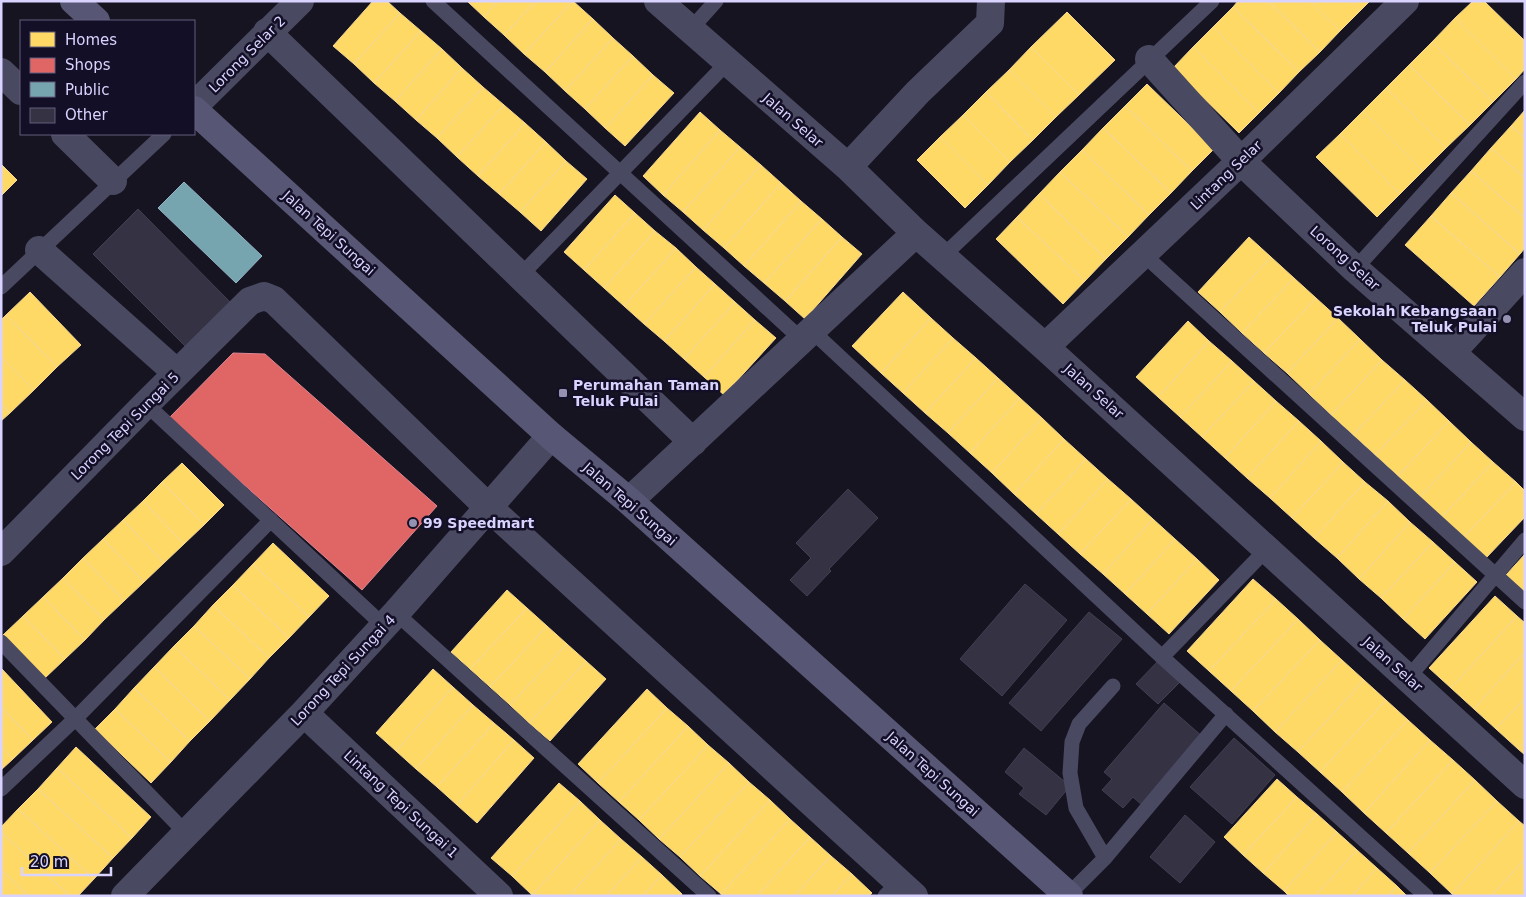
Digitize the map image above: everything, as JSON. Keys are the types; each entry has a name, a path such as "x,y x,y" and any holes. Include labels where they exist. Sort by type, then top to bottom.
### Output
{"main road":[{"path":"74,1 95,20"},
{"name":"Jalan Tepi Sungai","path":"195,111 551,436 629,501 1068,895"}],"street":[{"name":"Lorong Selar 2","path":"195,105 300,1"},
{"name":"Jalan Selar","path":"658,1 848,167 942,257 1045,347 1525,785"},
{"path":"848,167 918,92 990,23 991,1"},
{"name":"Lintang Selar","path":"1045,347 1241,161 1405,1"},
{"path":"268,32 693,442"},
{"name":"Lorong Selar","path":"1150,59 1241,161 1355,268 1525,417"},
{"path":"1,72 20,91"},
{"path":"65,135 113,181"},
{"path":"629,501 916,233"},
{"path":"39,250 177,373"},
{"path":"1452,352 1525,272"},
{"name":"Lorong Tepi Sungai 5","path":"1,552 250,300 264,296 274,300 488,507"},
{"name":"Lorong Tepi Sungai 4","path":"125,896 304,713 390,619 551,436"},
{"path":"488,507 900,891"},
{"name":"Lintang Tepi Sungai 1","path":"304,713 499,896"}],"lane":[{"path":"433,1 620,174 806,335 1426,896"},
{"path":"690,30 716,1"},
{"path":"942,257 1212,1"},
{"path":"520,276 727,63"},
{"path":"1355,268 1525,82"},
{"path":"1,287 163,135"},
{"path":"1143,254 1525,602"},
{"path":"146,404 271,520 390,619 709,896"},
{"path":"1,789 75,719 271,520"},
{"path":"1408,678 1525,540"},
{"path":"1162,657 1267,550"},
{"path":"1,642 187,834"},
{"path":"1105,858 1076,808 1070,773 1072,742 1079,724 1113,686"},
{"path":"1068,895 1105,858 1226,714"}],"building: Homes":[{"path":"373,1 387,1 400,13 354,64 333,46"},
{"path":"467,1 498,1 484,17"},
{"path":"498,1 536,1 504,35 484,17"},
{"path":"536,1 573,1 524,54 504,35"},
{"path":"573,1 593,19 545,72 524,54"},
{"path":"1238,1 1268,1 1320,52 1299,72 1233,7"},
{"path":"1268,1 1310,1 1340,31 1320,52"},
{"path":"1310,1 1350,1 1360,11 1340,31"},
{"path":"1350,1 1370,1 1360,11"},
{"path":"1473,1 1484,1 1525,41 1525,69 1516,79 1455,18"},
{"path":"1233,7 1299,72 1279,93 1213,27"},
{"path":"1067,12 1115,60 1079,95 1031,47"},
{"path":"400,13 421,31 374,83 354,64"},
{"path":"1455,18 1516,79 1493,102 1432,42"},
{"path":"593,19 613,38 565,91 545,72"},
{"path":"1213,27 1279,93 1259,113 1193,47"},
{"path":"421,31 442,49 395,101 374,83"},
{"path":"613,38 633,56 585,109 565,91"},
{"path":"1432,42 1493,102 1470,125 1409,65"},
{"path":"1031,47 1079,95 1056,117 1009,70"},
{"path":"1193,47 1259,113 1239,133 1173,68"},
{"path":"442,49 462,68 416,120 395,101"},
{"path":"633,56 653,75 605,128 585,109"},
{"path":"1409,65 1470,125 1446,148 1386,88"},
{"path":"462,68 483,87 437,138 416,120"},
{"path":"1009,70 1056,117 1033,140 986,92"},
{"path":"653,75 674,93 625,146 605,128"},
{"path":"1147,84 1214,149 1192,171 1125,106"},
{"path":"483,87 504,105 457,157 437,138"},
{"path":"1386,88 1446,148 1423,171 1363,111"},
{"path":"986,92 1033,140 1010,162 963,115"},
{"path":"504,105 525,123 478,176 457,157"},
{"path":"1125,106 1192,171 1171,193 1103,128"},
{"path":"1525,110 1525,138 1511,126"},
{"path":"1363,111 1423,171 1400,194 1340,134"},
{"path":"700,112 720,130 663,195 643,176"},
{"path":"963,115 1010,162 988,185 940,137"},
{"path":"525,123 546,142 499,194 478,176"},
{"path":"1511,126 1525,138 1525,178 1491,148"},
{"path":"1103,128 1171,193 1149,215 1082,150"},
{"path":"720,130 740,147 683,212 663,195"},
{"path":"1340,134 1400,194 1377,217 1316,157"},
{"path":"940,137 988,185 965,208 917,160"},
{"path":"546,142 566,161 520,212 499,194"},
{"path":"740,147 761,165 703,230 683,212"},
{"path":"1491,148 1525,178 1525,218 1471,171"},
{"path":"1082,150 1149,215 1128,237 1060,172"},
{"path":"566,161 587,179 541,231 520,212"},
{"path":"1,164 17,180 1,196"},
{"path":"761,165 781,183 724,248 703,230"},
{"path":"1471,171 1525,218 1525,248 1520,254 1451,193"},
{"path":"1060,172 1128,237 1106,259 1039,194"},
{"path":"781,183 801,201 744,266 724,248"},
{"path":"1451,193 1520,254 1500,277 1431,216"},
{"path":"1039,194 1106,259 1085,281 1017,217"},
{"path":"615,195 635,213 584,270 564,252"},
{"path":"801,201 822,219 764,283 744,266"},
{"path":"635,213 655,231 604,288 584,270"},
{"path":"1431,216 1500,277 1474,306 1405,245"},
{"path":"1017,217 1085,281 1063,304 996,239"},
{"path":"822,219 842,237 785,301 764,283"},
{"path":"655,231 676,248 624,306 604,288"},
{"path":"842,237 862,254 805,319 785,301"},
{"path":"1249,237 1271,257 1220,312 1198,292"},
{"path":"676,248 696,267 644,324 624,306"},
{"path":"1271,257 1294,278 1242,333 1220,312"},
{"path":"696,267 715,284 664,341 644,324"},
{"path":"1294,278 1316,298 1264,353 1242,333"},
{"path":"715,284 735,302 684,359 664,341"},
{"path":"30,292 81,345 57,367 6,315"},
{"path":"903,292 931,318 881,373 852,346"},
{"path":"1316,298 1338,318 1287,373 1264,353"},
{"path":"735,302 755,320 704,377 684,359"},
{"path":"6,315 57,367 34,390 1,357 1,320"},
{"path":"931,318 953,338 903,393 881,373"},
{"path":"1338,318 1360,339 1309,394 1287,373"},
{"path":"755,320 776,338 724,395 704,377"},
{"path":"1188,321 1209,341 1158,397 1136,377"},
{"path":"953,338 976,358 925,413 903,393"},
{"path":"1360,339 1382,360 1331,415 1309,394"},
{"path":"1209,341 1232,361 1180,417 1158,397"},
{"path":"1,357 34,390 10,413 1,403"},
{"path":"976,358 998,378 948,433 925,413"},
{"path":"1382,360 1405,380 1353,435 1331,415"},
{"path":"1232,361 1254,381 1202,437 1180,417"},
{"path":"998,378 1020,398 970,453 948,433"},
{"path":"1405,380 1427,400 1375,455 1353,435"},
{"path":"1254,381 1276,401 1225,458 1202,437"},
{"path":"1020,398 1042,418 992,473 970,453"},
{"path":"1427,400 1449,421 1398,476 1375,455"},
{"path":"1276,401 1299,421 1247,478 1225,458"},
{"path":"1,403 10,413 1,421"},
{"path":"1042,418 1064,439 1014,494 992,473"},
{"path":"1299,421 1321,441 1270,498 1247,478"},
{"path":"1449,421 1471,442 1420,497 1398,476"},
{"path":"1064,439 1086,459 1036,514 1014,494"},
{"path":"1321,441 1343,462 1292,518 1270,498"},
{"path":"1471,442 1493,462 1442,517 1420,497"},
{"path":"1086,459 1108,479 1058,534 1036,514"},
{"path":"1343,462 1365,482 1314,538 1292,518"},
{"path":"1493,462 1516,482 1464,537 1442,517"},
{"path":"182,463 224,505 204,525 162,482"},
{"path":"1108,479 1131,499 1080,554 1058,534"},
{"path":"162,482 204,525 184,544 143,501"},
{"path":"1365,482 1388,501 1337,558 1314,538"},
{"path":"1516,482 1525,491 1525,517 1486,558 1464,537"},
{"path":"1131,499 1153,519 1103,574 1080,554"},
{"path":"143,501 184,544 164,563 123,520"},
{"path":"1388,501 1410,522 1359,579 1337,558"},
{"path":"1153,519 1175,539 1125,594 1103,574"},
{"path":"123,520 164,563 144,582 103,539"},
{"path":"1410,522 1433,542 1381,598 1359,579"},
{"path":"103,539 144,582 124,601 83,558"},
{"path":"1175,539 1197,559 1147,614 1125,594"},
{"path":"1433,542 1455,562 1403,619 1381,598"},
{"path":"273,543 329,596 309,617 253,564"},
{"path":"1525,554 1525,592 1506,575"},
{"path":"83,558 124,601 104,620 63,578"},
{"path":"1197,559 1219,580 1169,634 1147,614"},
{"path":"1455,562 1477,582 1425,639 1403,619"},
{"path":"253,564 309,617 289,638 233,585"},
{"path":"63,578 104,620 85,640 43,597"},
{"path":"1253,579 1276,599 1209,671 1187,651"},
{"path":"233,585 289,638 269,658 213,605"},
{"path":"507,590 527,608 470,669 451,652"},
{"path":"1495,596 1517,616 1451,688 1429,668"},
{"path":"43,597 85,640 65,659 23,616"},
{"path":"1276,599 1298,619 1231,691 1209,671"},
{"path":"213,605 269,658 250,679 194,626"},
{"path":"527,608 547,626 490,687 470,669"},
{"path":"23,616 65,659 45,678 3,635"},
{"path":"1517,616 1525,623 1525,652 1474,709 1451,688"},
{"path":"1298,619 1320,640 1253,711 1231,691"},
{"path":"194,626 250,679 230,700 174,646"},
{"path":"547,626 567,644 510,705 490,687"},
{"path":"1320,640 1342,660 1275,732 1253,711"},
{"path":"567,644 586,661 529,723 510,705"},
{"path":"174,646 230,700 210,721 154,667"},
{"path":"1525,652 1525,698 1496,729 1474,709"},
{"path":"1342,660 1364,680 1298,752 1275,732"},
{"path":"586,661 606,679 550,741 529,723"},
{"path":"154,667 210,721 190,741 134,688"},
{"path":"1,668 52,722 33,740 1,707"},
{"path":"433,669 453,687 396,751 376,733"},
{"path":"1364,680 1386,700 1320,772 1298,752"},
{"path":"453,687 473,705 416,769 396,751"},
{"path":"134,688 190,741 171,762 115,709"},
{"path":"647,689 667,708 598,783 578,764"},
{"path":"1525,698 1525,742 1518,749 1496,729"},
{"path":"1386,700 1408,720 1342,792 1320,772"},
{"path":"473,705 494,723 437,787 416,769"},
{"path":"1,707 33,740 13,759 1,747"},
{"path":"667,708 688,726 619,802 598,783"},
{"path":"115,709 171,762 151,783 95,729"},
{"path":"1408,720 1430,740 1364,813 1342,792"},
{"path":"494,723 514,740 457,805 437,787"},
{"path":"688,726 708,745 639,820 619,802"},
{"path":"514,740 534,758 477,823 457,805"},
{"path":"1430,740 1453,760 1386,833 1364,813"},
{"path":"1525,742 1525,755 1518,749"},
{"path":"708,745 729,763 659,839 639,820"},
{"path":"1,747 13,759 1,770"},
{"path":"76,747 151,817 132,838 57,768"},
{"path":"1453,760 1475,780 1408,853 1386,833"},
{"path":"729,763 749,782 680,857 659,839"},
{"path":"57,768 132,838 113,858 38,789"},
{"path":"1277,779 1297,797 1243,855 1224,837"},
{"path":"1475,780 1497,801 1430,873 1408,853"},
{"path":"749,782 770,800 700,876 680,857"},
{"path":"559,783 580,801 512,876 491,858"},
{"path":"38,789 113,858 94,879 18,809"},
{"path":"1297,797 1317,814 1263,873 1243,855"},
{"path":"770,800 790,819 721,894 700,876"},
{"path":"580,801 600,820 532,895 512,876"},
{"path":"1497,801 1519,821 1452,894 1430,873"},
{"path":"18,809 94,879 78,896 70,896 1,832 1,827"},
{"path":"1317,814 1337,832 1284,891 1263,873"},
{"path":"790,819 810,837 757,896 722,896 721,894"},
{"path":"600,820 621,839 569,896 532,895"},
{"path":"1519,821 1525,826 1525,859 1491,896 1455,896 1452,894"},
{"path":"1,832 70,896 29,896 1,870"},
{"path":"1337,832 1357,850 1315,896 1289,896 1284,891"},
{"path":"810,837 831,856 794,896 757,896"},
{"path":"621,839 642,857 606,896 569,896"},
{"path":"1357,850 1377,868 1352,896 1315,896"},
{"path":"831,856 852,874 832,896 794,896"},
{"path":"642,857 662,875 643,896 606,896"},
{"path":"1525,859 1525,896 1491,896"},
{"path":"1377,868 1397,886 1388,896 1352,896"},
{"path":"1,870 29,896 1,896"},
{"path":"852,874 872,893 869,896 832,896"},
{"path":"662,875 682,894 681,896 643,896"},
{"path":"1397,886 1407,896 1388,896"}],"building: Shops":[{"path":"233,353 265,354 437,506 362,590 169,418"}],"building: Public":[{"path":"184,182 262,256 236,283 158,208"}],"building: Other":[{"path":"138,209 233,305 188,349 93,254"},
{"path":"848,489 878,518 829,569 831,571 807,596 790,580 811,558 796,543"},
{"path":"1025,584 1067,620 1002,696 960,659"},
{"path":"1089,612 1122,639 1041,731 1009,703"},
{"path":"1159,660 1181,681 1158,704 1136,684"},
{"path":"1164,703 1203,737 1143,806 1133,797 1123,808 1102,790 1112,779 1104,772"},
{"path":"1234,738 1275,775 1232,824 1190,787"},
{"path":"1024,748 1070,786 1046,815 1019,794 1024,788 1005,772"},
{"path":"1185,815 1215,842 1180,883 1150,857"}],"place":[{"name":"Sekolah Kebangsaan Teluk Pulai","path":"1507,319"},
{"name":"Perumahan Taman Teluk Pulai","path":"563,393"},
{"name":"99 Speedmart","path":"413,523"}]}
